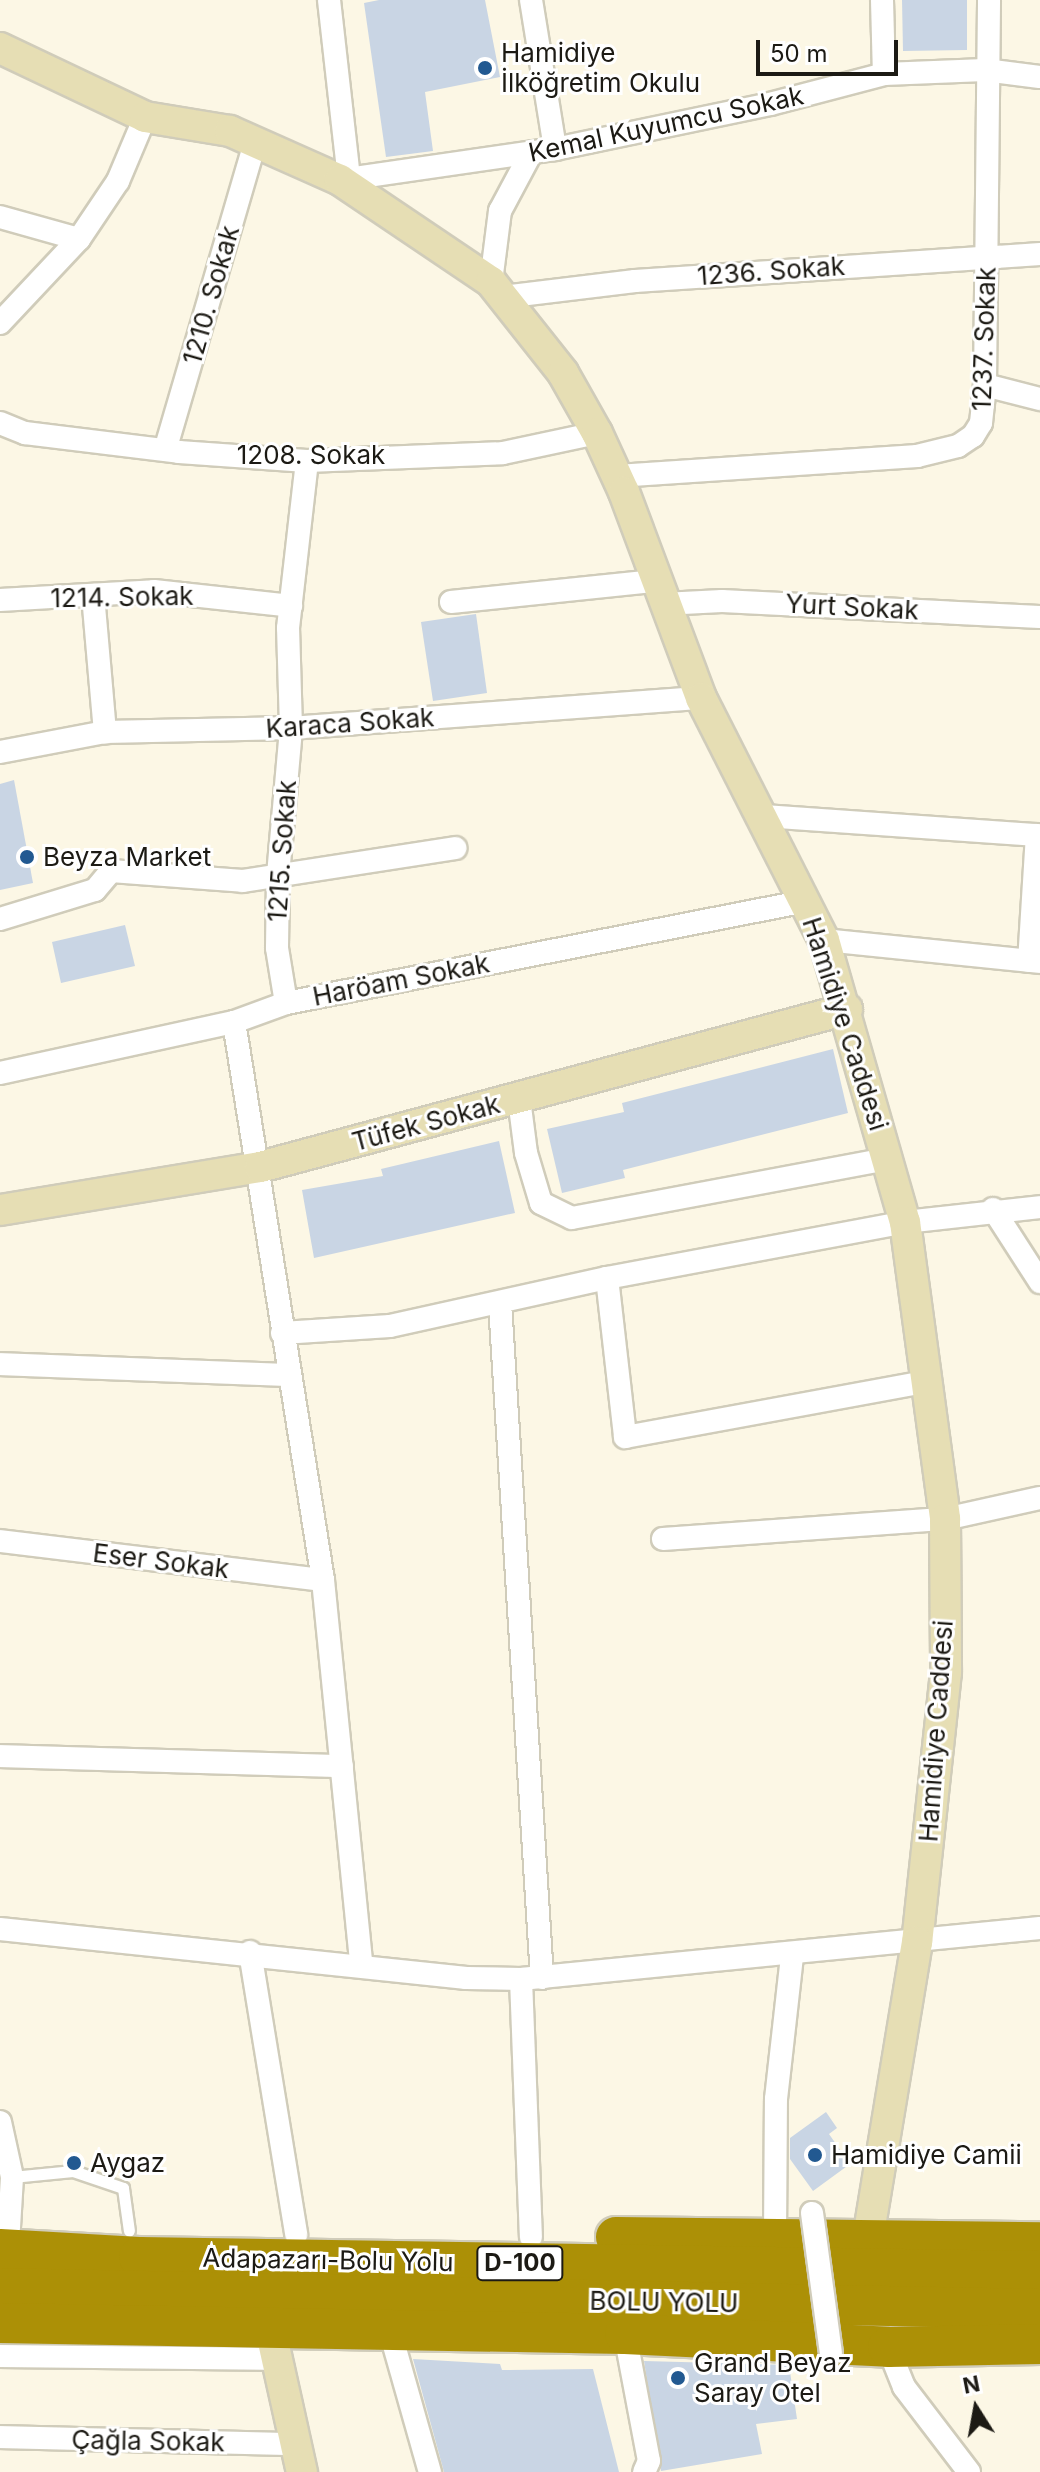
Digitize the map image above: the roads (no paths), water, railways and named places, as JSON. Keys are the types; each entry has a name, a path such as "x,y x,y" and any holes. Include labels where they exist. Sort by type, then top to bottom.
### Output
{"highway":[{"path":"3,2235 129,2231 1040,2242"},
{"name":"Adapazarı-Bolu Yolu","path":"3,2235 155,2258 1040,2271"},
{"name":"BOLU YOLU","path":"0,2288 1040,2309"},
{"path":"0,2323 273,2343 390,2331 625,2334 888,2347 1040,2344"}],"street":[{"path":"329,0 345,180"},
{"path":"531,0 555,149"},
{"path":"882,0 884,74"},
{"name":"1237. Sokak","path":"617,476 917,456 958,446 981,423 985,385 988,256 985,70 989,0"},
{"name":"Hamidiye Caddesi","path":"0,48 145,117 230,131 345,180 497,290 563,373 597,433 617,476 701,698 764,816 824,940 847,1009 905,1222 930,1381 945,1519 946,1672 917,1942 868,2239"},
{"name":"Kemal Kuyumcu Sokak","path":"345,180 555,149 770,104 884,74 985,70 1040,77"},
{"path":"0,323 79,239 118,181 145,117"},
{"name":"1210. Sokak","path":"166,447 255,142"},
{"path":"497,290 500,211 531,153"},
{"path":"0,217 79,239"},
{"name":"1236. Sokak","path":"497,290 1040,254"},
{"path":"985,385 1040,399"},
{"name":"1208. Sokak","path":"0,423 25,433 166,447 179,452 307,461 503,453 597,433"},
{"name":"1215. Sokak","path":"286,1003 277,948 278,875 291,728 291,606 307,461"},
{"name":"1214. Sokak","path":"0,600 154,591 291,606"},
{"name":"Yurt Sokak","path":"451,602 659,593 722,601 1040,617"},
{"path":"93,595 105,732"},
{"name":"Karaca Sokak","path":"0,752 105,732 291,728 701,698"},
{"path":"764,816 1037,835 1035,962 824,940"},
{"path":"0,919 95,890 111,871 243,881 455,848"},
{"name":"Haröam Sokak","path":"0,1073 234,1022 286,1003 806,901"},
{"name":"Tüfek Sokak","path":"0,1210 260,1167 847,1009"},
{"path":"234,1022 260,1167 282,1333 323,1580 361,1964"},
{"path":"519,1099 526,1153 541,1203 572,1218 888,1159"},
{"path":"282,1333 390,1326 607,1278 905,1222 993,1209 1040,1207"},
{"path":"993,1209 1040,1282"},
{"path":"607,1278 625,1437 930,1381"},
{"path":"500,1303 532,1978 531,2237"},
{"path":"0,1364 289,1375"},
{"path":"663,1539 945,1519 1040,1498"},
{"name":"Eser Sokak","path":"0,1541 323,1580"},
{"path":"0,1756 342,1766"},
{"path":"0,1929 250,1952 466,1978 532,1978 792,1956 1040,1928"},
{"path":"250,1952 296,2234"},
{"path":"775,2237 776,2099 792,1956"},
{"path":"0,2122 12,2177 3,2235"},
{"path":"812,2213 831,2353"},
{"path":"390,2331 430,2472"},
{"path":"625,2334 649,2461 644,2472"},
{"path":"0,2356 273,2343 299,2458"},
{"path":"888,2347 904,2387 969,2472"},
{"name":"Çağla Sokak","path":"0,2437 299,2458"}],"lane":[{"path":"12,2177 73,2171 123,2188 129,2231"}],"place":[{"name":"Hamidiye İlköğretim Okulu","path":"485,68"},
{"name":"Beyza Market","path":"27,857"},
{"name":"Hamidiye Camii","path":"815,2155"},
{"name":"Aygaz","path":"74,2163"},
{"name":"Grand Beyaz Saray Otel","path":"678,2378"}]}
